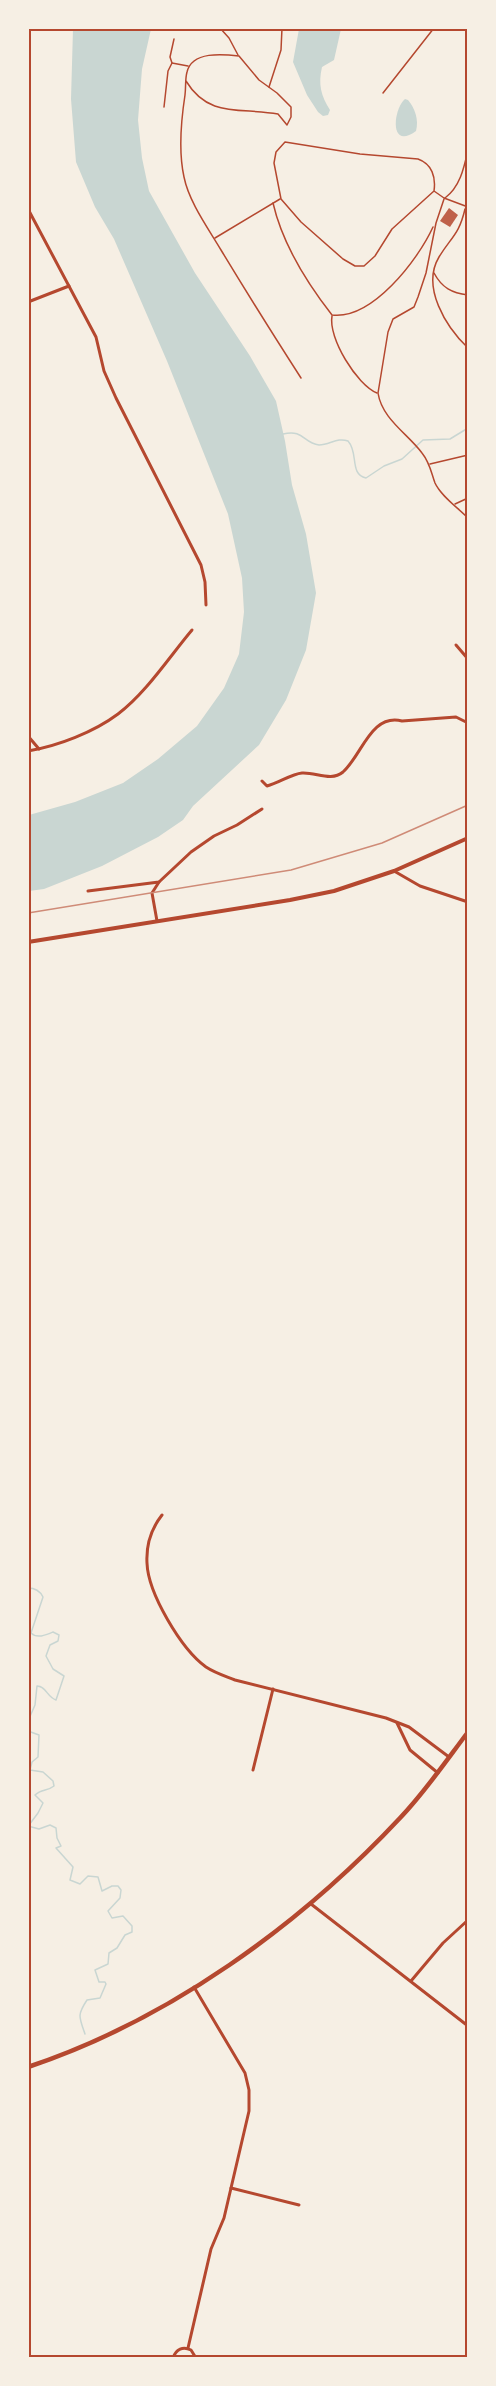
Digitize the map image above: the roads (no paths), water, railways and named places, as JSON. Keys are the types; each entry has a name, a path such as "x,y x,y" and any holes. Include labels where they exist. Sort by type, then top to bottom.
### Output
{"main road":[{"path":"28,2067 61,2056 129,2025 256,1947 311,1904 402,1817 468,1732"}],"street":[{"path":"28,209 96,338 104,370 119,405 201,565 205,582 206,606"},
{"path":"28,225 36,224"},
{"path":"28,302 69,286"},
{"path":"28,751 74,738 118,714 135,698 192,630"},
{"path":"456,645 468,659"},
{"path":"262,781 267,786 297,774 332,777 340,774 347,768 376,726 394,719 402,721 456,717 468,723"},
{"path":"28,736 39,749"},
{"path":"157,921 152,893 159,882 191,852 262,809"},
{"path":"28,942 312,895 394,871 468,838"},
{"path":"394,871 420,886 468,902"},
{"path":"88,891 159,882"},
{"path":"162,1515 153,1526 147,1552 147,1565 159,1600 180,1641 197,1659 218,1674 373,1713 409,1727 449,1757"},
{"path":"253,1770 273,1689"},
{"path":"397,1723 410,1750 438,1773"},
{"path":"311,1904 468,2026"},
{"path":"411,1981 443,1943 468,1920"},
{"path":"188,2349 211,2249 224,2218 249,2111 247,2080 241,2065 194,1987"},
{"path":"231,2188 299,2205"},
{"path":"173,2358 177,2350 188,2349 194,2353 196,2358"}],"lane":[{"path":"186,81 198,97 206,103 239,112 278,114 287,125 291,117 291,107 259,80 220,28"},
{"path":"269,87 276,59 281,50 282,28"},
{"path":"383,93 434,28"},
{"path":"164,106 174,39"},
{"path":"239,56 217,54 205,56 195,60 189,66 181,118 184,178 214,238 301,378"},
{"path":"172,63 189,66"},
{"path":"285,142 360,154 418,159 430,168 434,178 434,191 392,229 375,256 364,266 355,266 343,259 301,222 281,199 274,163 276,152 285,142"},
{"path":"332,315 348,315 374,302 396,280 423,246 444,198 453,192 464,168 468,150"},
{"path":"434,191 444,198 467,207 460,228 440,255 434,272 433,292 457,338 468,348"},
{"path":"214,238 281,199"},
{"path":"273,203 277,219 290,246 316,293 332,315 331,323 343,356 369,390 378,393"},
{"path":"435,223 426,273 414,307 397,316 388,332 378,393 379,403 430,464 436,484 468,518"},
{"path":"434,272 443,286 450,291 468,295"},
{"path":"430,464 468,455"},
{"path":"454,505 468,498"}],"waterway":[{"path":"283,434 295,433 319,445 340,440 348,441 353,451 356,468 361,476 366,478 384,466 402,459 423,440 450,439 468,428"},
{"path":"28,1588 37,1590 43,1597 31,1633 39,1636 53,1632 59,1635 58,1641 50,1645 46,1656 53,1669 64,1676 56,1700 37,1686 35,1705 28,1721"},
{"path":"28,1731 39,1735 38,1757 32,1762 30,1770 43,1772 53,1781 54,1786 35,1795 43,1803 29,1825"},
{"path":"28,1826 39,1829 50,1825 56,1828 61,1846 56,1848 73,1867 70,1880 80,1884 88,1876 98,1877 102,1891 118,1886 121,1890 120,1898 108,1911 112,1918 123,1916 132,1926 132,1932 125,1935 117,1948 109,1953 108,1964 95,1970 99,1982 106,1984 100,1998 87,2000 80,2013 85,2034"}],"railway":[{"path":"28,913 291,870 382,843 468,805"}]}
